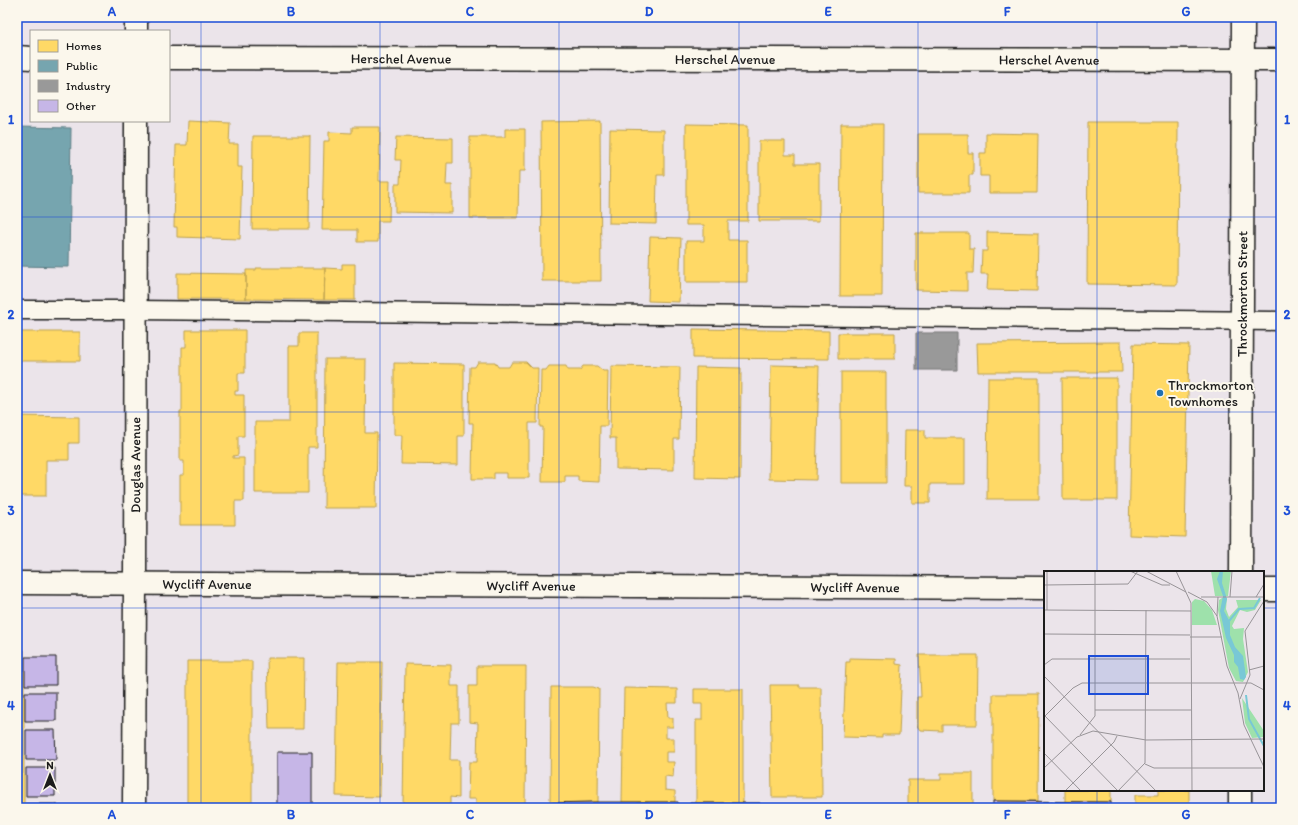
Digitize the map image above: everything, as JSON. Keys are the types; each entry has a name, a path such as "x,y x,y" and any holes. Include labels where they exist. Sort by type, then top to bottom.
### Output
{"street":[{"path":"136,17 136,30"},
{"name":"Throckmorton Street","path":"1241,571 1243,17"},
{"path":"17,58 30,58"},
{"name":"Herschel Avenue","path":"170,58 1281,60"},
{"name":"Douglas Avenue","path":"134,808 136,122"},
{"name":"Wycliff Avenue","path":"17,583 1044,588"},
{"path":"1264,590 1281,590"},
{"path":"1240,791 1240,808"}],"lane":[{"path":"17,310 1281,321"}],"building: Homes":[{"path":"188,121 230,123 229,144 238,144 238,167 242,167 240,239 177,237 177,227 174,227 176,145 187,145"},
{"path":"600,121 601,281 542,281 541,122"},
{"path":"1088,122 1178,122 1177,285 1087,284"},
{"path":"686,124 748,125 748,221 728,221 728,240 747,240 747,282 686,282 686,241 704,241 704,225 686,225"},
{"path":"841,124 883,124 882,296 840,296"},
{"path":"352,127 380,127 379,181 390,181 389,221 378,221 378,242 357,242 357,230 322,230 324,141 329,141 329,132 352,133"},
{"path":"505,129 525,129 525,171 519,171 518,218 470,218 470,137 505,137"},
{"path":"610,129 664,130 664,175 657,175 656,224 609,223"},
{"path":"986,133 1038,134 1037,193 989,193 989,176 980,176 980,153 986,153"},
{"path":"918,134 968,134 968,153 973,153 973,175 969,175 969,193 918,193"},
{"path":"253,136 310,136 309,229 252,229"},
{"path":"396,137 453,138 453,163 447,163 446,185 452,185 452,213 395,212 395,184 400,184 401,160 395,160"},
{"path":"759,141 785,141 785,155 795,155 795,164 819,164 819,221 759,221"},
{"path":"987,232 1038,233 1037,291 987,290 988,274 981,274 982,251 987,251"},
{"path":"916,233 969,233 969,249 974,249 973,273 967,273 967,291 916,290"},
{"path":"650,237 681,238 679,302 648,301"},
{"path":"342,264 355,264 355,300 324,300 325,268 342,269"},
{"path":"256,268 325,268 324,300 246,299 246,270 256,270"},
{"path":"177,273 246,274 246,299 177,299"},
{"path":"693,329 829,331 829,359 693,358"},
{"path":"186,330 245,330 245,373 238,373 238,391 235,391 235,395 244,395 244,436 238,436 238,455 233,456 233,458 244,458 244,501 235,501 235,525 180,525 180,475 184,475 184,461 180,461 180,411 182,411 182,347 186,347"},
{"path":"18,332 80,332 80,361 19,361"},
{"path":"299,333 317,333 317,447 308,447 308,493 255,493 255,422 289,422 289,346 299,346"},
{"path":"838,333 895,333 895,359 838,359"},
{"path":"1121,342 1122,372 978,372 977,343"},
{"name":"Throckmorton Townhomes","path":"1133,344 1189,345 1185,537 1129,535"},
{"path":"325,359 366,359 365,433 377,433 376,508 324,508"},
{"path":"478,362 495,362 498,367 509,367 512,362 526,362 532,368 538,368 537,423 529,423 529,478 507,478 507,473 494,473 494,479 472,479 473,423 469,423 470,367 475,367"},
{"path":"394,363 464,364 464,436 458,436 458,465 401,464 402,435 394,435"},
{"path":"771,365 819,366 816,480 769,479"},
{"path":"549,366 566,366 568,370 580,370 583,366 597,366 603,371 608,371 607,426 600,426 599,482 578,481 578,476 565,476 565,482 542,482 543,427 540,427 541,370 546,370"},
{"path":"611,366 680,367 679,439 674,439 674,470 616,469 616,438 610,438"},
{"path":"696,367 741,368 740,479 695,478"},
{"path":"841,372 886,372 886,483 841,483"},
{"path":"988,378 1039,378 1039,499 987,499"},
{"path":"1062,378 1117,378 1117,500 1063,500"},
{"path":"17,416 79,417 79,443 69,443 69,460 46,460 46,496 17,496"},
{"path":"905,430 925,430 925,438 965,438 965,484 930,484 930,503 912,503 912,486 904,486"},
{"path":"17,650 24,650 24,808 17,808"},
{"path":"919,655 978,655 977,725 942,725 942,731 920,730 917,726 917,697 921,697"},
{"path":"267,658 304,658 303,729 269,729"},
{"path":"850,658 896,659 896,664 902,665 899,735 882,735 882,738 843,737 846,662 850,662"},
{"path":"187,661 252,661 252,808 187,808"},
{"path":"338,662 382,662 380,797 336,796"},
{"path":"405,664 451,665 451,686 459,686 459,723 451,723 450,760 459,760 459,798 450,797 450,808 403,808"},
{"path":"477,666 526,666 525,808 476,808 476,799 468,799 469,762 477,762 478,723 469,722 469,686 477,686"},
{"path":"770,685 821,687 822,797 772,797"},
{"path":"551,687 593,687 599,689 598,802 550,803"},
{"path":"624,688 677,689 677,703 667,703 668,718 673,718 673,727 666,727 666,738 674,738 674,752 666,752 666,762 674,762 673,777 665,776 665,790 675,791 675,802 622,802"},
{"path":"694,689 743,689 743,803 696,803 696,720 702,720 702,704 694,704"},
{"path":"993,694 1039,694 1038,801 993,801"},
{"path":"941,773 973,773 973,808 908,808 908,780 941,780"},
{"path":"1065,791 1111,791 1111,802 1065,802"},
{"path":"1158,791 1189,791 1189,804 1192,804 1192,808 1135,808 1135,795 1158,795"}],"building: Public":[{"path":"17,127 71,128 69,267 17,266 17,203 19,204 19,177 17,177"}],"building: Industry":[{"path":"916,333 957,333 957,370 916,370"}],"building: Other":[{"path":"25,657 56,657 56,685 25,685"},
{"path":"25,692 56,692 56,721 25,721"},
{"path":"26,730 55,730 56,760 26,760"},
{"path":"277,752 312,752 312,808 277,808"},
{"path":"26,768 55,768 55,796 26,796"},
{"path":"993,801 1111,802 1111,808 993,808"},
{"path":"678,802 678,808 541,808 541,803"},
{"path":"690,803 760,803 760,808 690,808"},
{"path":"25,804 57,804 57,808 25,808"}],"place":[{"name":"Throckmorton Townhomes","path":"1160,393"}]}
